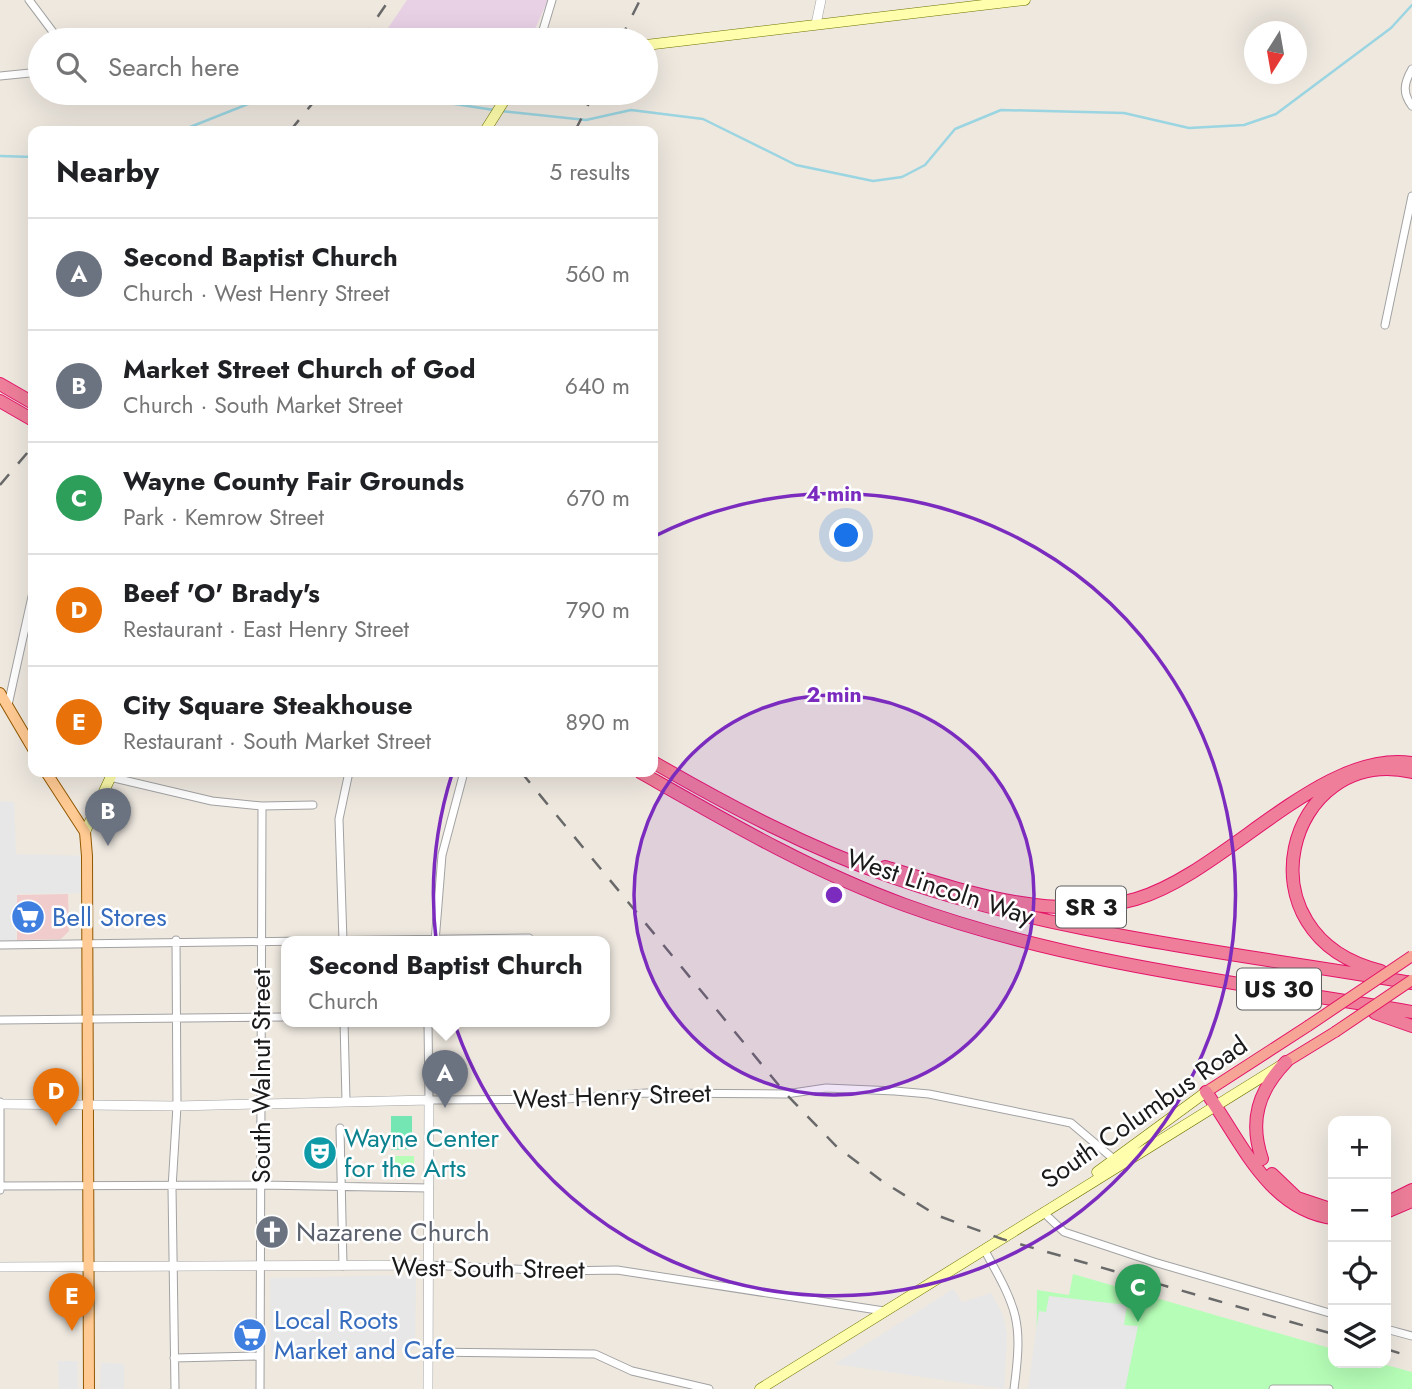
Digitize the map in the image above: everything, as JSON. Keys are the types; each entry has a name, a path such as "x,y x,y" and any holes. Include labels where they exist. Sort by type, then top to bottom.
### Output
{"highway":[{"path":"0,384 28,400"},
{"path":"0,401 28,417"},
{"path":"0,409 28,425"},
{"name":"SR 3","path":"746,813 860,859 943,883 1036,904 1096,907 1137,899 1172,883 1345,772 1374,762 1412,763"},
{"name":"West Lincoln Way","path":"658,765 811,845 879,873 1003,910 1129,935 1412,980"},
{"path":"1412,772 1391,769 1366,773 1328,793 1309,813 1299,832 1292,875 1304,918 1324,943 1337,953 1374,969 1412,980"},
{"name":"West Lincoln Way","path":"649,777 772,846 885,898 1018,939 1145,965 1412,1012"},
{"name":"South Columbus Road","path":"1209,1090 1412,956"},
{"path":"1145,965 1180,978 1371,1012 1412,1026"},
{"name":"South Columbus Road","path":"1286,1062 1412,980"},
{"path":"1262,1159 1255,1133 1258,1103 1269,1079 1286,1062"},
{"path":"1209,1090 1289,1191 1308,1203 1328,1209"},
{"path":"1219,1104 1276,1192 1299,1208 1328,1217"},
{"path":"1391,1200 1412,1190"},
{"path":"1391,1210 1412,1200"}],"main road":[{"path":"658,44 1025,0"},
{"path":"488,126 501,105"},
{"path":"0,693 28,740"},
{"path":"49,777 85,832"},
{"path":"89,1389 86,1105 89,943 85,832 111,777"},
{"name":"South Columbus Road","path":"1117,1162 1286,1062"},
{"name":"South Columbus Road","path":"760,1389 985,1251 1117,1162 1209,1090"}],"street":[{"path":"29,0 50,28"},
{"path":"544,28 552,0"},
{"path":"816,24 821,0"},
{"path":"1412,69 1404,84 1406,98 1412,106"},
{"path":"0,76 28,73"},
{"path":"1385,325 1412,196"},
{"path":"8,705 28,615"},
{"path":"123,777 212,801 262,806 313,805"},
{"path":"343,936 339,819 348,777"},
{"path":"435,936 442,855 463,777"},
{"name":"South Walnut Street","path":"260,1389 262,806"},
{"path":"175,1389 172,1188 177,1106 174,1018 176,940"},
{"path":"0,944 281,940"},
{"path":"0,1020 281,1017"},
{"path":"344,1027 346,1101"},
{"path":"428,1027 428,1389"},
{"name":"West Henry Street","path":"0,1103 260,1105 346,1101 566,1100 646,1093 786,1094 826,1088 895,1091 929,1094 1071,1123 1117,1162"},
{"path":"0,1103 0,1188 261,1185 429,1188"},
{"path":"341,1128 343,1266"},
{"path":"1043,1212 1064,1232 1154,1262 1328,1313"},
{"path":"985,1251 1016,1308 1019,1347 1014,1389"},
{"name":"West South Street","path":"0,1267 426,1265 558,1271 617,1270 884,1311"},
{"path":"1391,1330 1412,1336"},
{"path":"427,1352 594,1354 632,1371 709,1389"},
{"path":"174,1358 260,1356"},
{"path":"1273,1389 1329,1389"}],"shaded area":[{"path":"407,0 548,0 535,28 388,28"},
{"path":"0,801 14,802 16,854 87,856 87,893 17,894 16,944 0,945"},
{"path":"68,894 69,931 61,939 17,940 17,895"},
{"path":"416,1275 415,1350 271,1352 270,1278"},
{"path":"953,1289 962,1302 991,1293 1003,1315 1007,1335 1004,1389 835,1364"},
{"path":"1049,1296 1127,1305 1124,1325 1138,1326 1125,1389 1028,1389 1039,1311 1046,1312"},
{"path":"58,1361 77,1361 78,1389 59,1389"},
{"path":"101,1363 124,1364 124,1389 100,1389"}],"green space":[{"path":"391,1116 412,1116 412,1149 391,1150"},
{"path":"391,1156 414,1156 414,1173 390,1170 387,1163"},
{"path":"1073,1274 1328,1348 1328,1368 1391,1366 1412,1372 1412,1389 1036,1389 1037,1290 1069,1295"}],"waterway":[{"path":"500,111 586,120 631,110 703,119 796,165 873,181 902,177 925,165 955,129 1001,110 1124,113 1189,128 1244,125 1276,114 1391,28 1412,5"},
{"path":"193,126 246,105"},
{"path":"461,105 494,110"},
{"path":"0,156 28,157"}],"railway":[{"path":"370,28 389,0"},
{"path":"626,28 640,0"},
{"path":"294,126 311,105"},
{"path":"578,126 588,105"},
{"path":"0,485 28,452"},
{"path":"525,777 786,1094 837,1147 882,1181 936,1215 1002,1239 1328,1333"},
{"path":"1391,1351 1412,1357"}],"place":[{"name":"Market Street Church of God","path":"108,846"},
{"name":"Bell Stores","path":"28,917"},
{"name":"Second Baptist Church","path":"445,1108"},
{"name":"Beef 'O' Brady's","path":"56,1126"},
{"name":"Wayne Center for the Arts","path":"320,1153"},
{"name":"Nazarene Church","path":"272,1232"},
{"name":"Wayne County Fair Grounds","path":"1138,1322"},
{"name":"City Square Steakhouse","path":"72,1331"},
{"name":"Local Roots Market and Cafe","path":"250,1335"}]}
